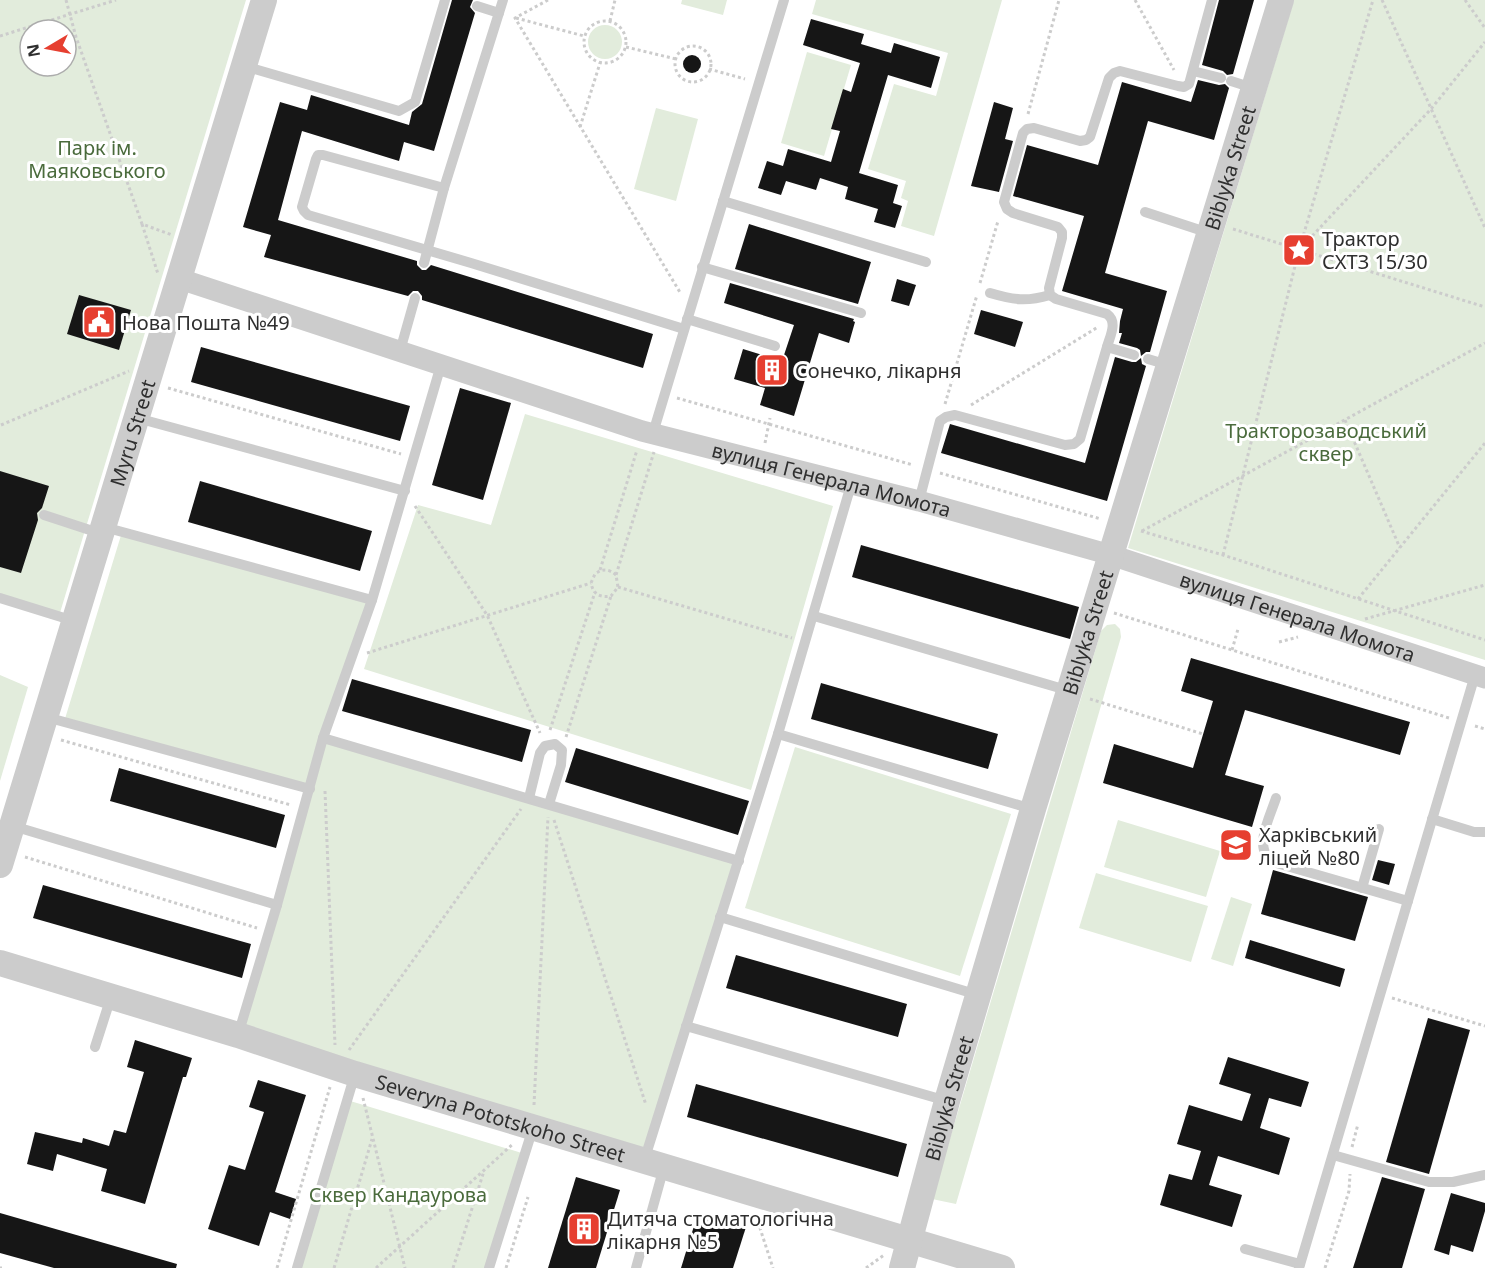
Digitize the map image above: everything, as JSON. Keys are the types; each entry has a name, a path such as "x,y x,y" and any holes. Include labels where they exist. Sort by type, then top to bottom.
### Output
{"street":[{"name":"Myru Street","path":"12,861 13,826 137,418 170,281 244,66 264,0"},
{"name":"Biblyka Street","path":"899,1253 947,1101 1033,809 1076,694 1158,362 1211,228 1281,0"},
{"name":"вулиця Генерала Момота","path":"170,281 400,351 652,433 920,501 1111,555 1480,676"},
{"name":"Severyna Pototskoho Street","path":"0,963 238,1035 351,1078 525,1134 654,1164 899,1253 1002,1268"}],"lane":[{"path":"244,66 399,111 415,102 446,0"},
{"path":"424,263 444,188 503,0"},
{"path":"652,433 784,0"},
{"path":"1050,295 1049,288 1062,232 1058,227 1013,213 1007,209 1004,202 1023,133 1027,129 1034,128 1080,141 1086,140 1090,137 1112,71 1184,87 1189,84 1212,0"},
{"path":"477,6 500,13"},
{"path":"1193,71 1255,88"},
{"path":"444,188 318,155 302,207 308,215 428,250 687,319 775,346"},
{"path":"723,201 926,262"},
{"path":"1145,213 1211,228"},
{"path":"702,267 861,313"},
{"path":"920,501 940,421 946,417 955,416 1065,445 1074,444 1080,439 1107,347 1113,324 1112,318 1107,314 1056,299 1050,295 1019,301 990,293"},
{"path":"400,351 415,298"},
{"path":"1107,347 1134,355"},
{"path":"238,1035 323,738 372,600 441,365"},
{"path":"137,418 405,491"},
{"path":"636,1268 654,1164 654,1130 814,616 850,485"},
{"path":"44,516 372,600"},
{"path":"0,598 75,621"},
{"path":"814,616 1076,694"},
{"path":"1245,1249 1300,1266 1432,819 1480,676"},
{"path":"46,717 310,789"},
{"path":"778,734 1033,809"},
{"path":"323,738 739,861"},
{"path":"529,798 540,753 545,746 555,744 562,750 561,765 549,804"},
{"path":"1276,798 1262,842 1269,859 1408,901"},
{"path":"1432,819 1474,832 1485,832"},
{"path":"13,826 277,905"},
{"path":"1362,888 1379,829"},
{"path":"720,917 978,995"},
{"path":"95,1047 111,997"},
{"path":"686,1026 947,1101"},
{"path":"297,1268 351,1078"},
{"path":"489,1268 525,1134"},
{"path":"1333,1155 1429,1182 1453,1182 1485,1175"}],"path":[{"path":"66,0 91,82 142,224 170,281"},
{"path":"0,36 116,0"},
{"path":"515,18 548,0"},
{"path":"610,21 615,0"},
{"path":"1023,133 1059,0"},
{"path":"1135,0 1184,87"},
{"path":"1222,555 1299,250 1373,0"},
{"path":"1382,0 1485,228"},
{"path":"1466,0 1485,28"},
{"path":"500,13 584,36"},
{"path":"515,18 580,127 687,319"},
{"path":"602,20 610,21 618,24 623,31 626,47 616,60 600,63 586,53 584,36 594,23 602,20"},
{"path":"1299,250 1431,109 1485,42"},
{"path":"626,47 676,58"},
{"path":"697,47 706,53 710,63 709,69 704,78 699,81 687,81 678,74 675,68 676,58 680,51 697,47"},
{"path":"580,127 600,63"},
{"path":"709,69 749,80"},
{"path":"940,421 1004,202"},
{"path":"142,224 175,236"},
{"path":"1211,228 1299,250 1485,307"},
{"path":"955,416 1112,318"},
{"path":"1142,531 1485,343"},
{"path":"1,424 134,369"},
{"path":"166,388 415,458"},
{"path":"664,395 916,466"},
{"path":"1345,420 1400,548"},
{"path":"611,596 599,596 591,583 592,578 599,571 652,433"},
{"path":"562,750 611,596 618,587 616,575 652,433"},
{"path":"1358,599 1485,443"},
{"path":"939,473 1110,522"},
{"path":"405,491 487,615 545,746"},
{"path":"1131,528 1485,640"},
{"path":"599,571 609,570 616,575"},
{"path":"351,658 591,583"},
{"path":"1363,619 1485,585"},
{"path":"618,587 806,642"},
{"path":"545,746 595,592"},
{"path":"1107,611 1452,719"},
{"path":"1232,650 1238,629"},
{"path":"1279,642 1300,636"},
{"path":"1076,694 1203,734"},
{"path":"1473,733 1475,724 1485,729"},
{"path":"59,739 304,809"},
{"path":"325,785 351,1078 373,1138 405,1268"},
{"path":"277,1268 351,1078 529,798"},
{"path":"549,804 654,1130"},
{"path":"376,1268 525,1134 549,804"},
{"path":"12,861 268,931"},
{"path":"1380,995 1485,1026"},
{"path":"1391,1009 1394,998"},
{"path":"1351,1152 1360,1119"},
{"path":"334,1268 373,1138"},
{"path":"453,1268 484,1169"},
{"path":"1325,1268 1349,1191 1350,1172"},
{"path":"754,1211 773,1268"},
{"path":"866,1268 899,1253"}],"green space":[{"name":"Парк ім. Маяковського","path":"0,0 246,0 59,616 0,598"},
{"path":"682,0 727,0 723,15 681,4"},
{"path":"816,0 1002,0 934,236 901,226 908,201 901,198 906,181 868,169 894,84 936,96 948,53 812,14"},
{"name":"Тракторозаводський сквер","path":"1294,0 1485,0 1485,660 1128,548"},
{"path":"605,25 617,30 622,42 617,54 605,59 593,54 588,42 593,30"},
{"path":"807,52 851,65 824,156 781,143"},
{"path":"656,108 698,119 676,201 634,189"},
{"path":"525,414 833,506 751,790 364,669 418,505 491,525"},
{"path":"122,532 372,600 323,738 739,861 647,1152 336,1056 241,1023 308,789 64,722"},
{"path":"1115,624 1120,629 1121,637 956,1204 932,1199 1101,631 1107,625"},
{"path":"0,675 28,687 0,781"},
{"path":"795,747 1011,814 960,976 745,908"},
{"path":"1118,820 1220,851 1206,897 1104,867"},
{"path":"1096,873 1208,906 1191,962 1079,928"},
{"path":"1231,897 1252,904 1233,966 1211,959"},
{"name":"Сквер Кандаурова","path":"347,1100 525,1154 489,1268 297,1268"}],"building":[{"path":"452,0 473,0 470,7 475,13 434,151 404,142 399,161 302,131 278,220 417,261 417,265 422,270 426,270 431,265 653,334 643,368 422,300 418,291 413,291 408,296 264,257 271,235 243,227 280,102 307,110 311,95 409,125 412,112 422,104"},
{"path":"1219,0 1254,0 1233,74 1227,75 1223,71 1202,65"},
{"path":"811,19 864,34 861,44 891,53 894,43 940,57 931,88 888,75 859,173 898,185 893,203 902,206 895,228 874,222 878,209 845,199 848,187 820,178 816,190 786,181 781,195 758,188 767,161 783,166 788,149 831,162 840,131 831,129 843,89 851,92 860,63 803,45"},
{"path":"688,55 696,55 701,60 699,71 688,73 683,68 683,60"},
{"path":"1198,80 1219,85 1225,84 1229,88 1214,140 1148,121 1105,273 1167,291 1150,352 1141,356 1137,348 1119,343 1122,333 1119,333 1123,309 1062,291 1084,216 1013,196 1027,145 1098,165 1122,82 1191,102"},
{"path":"994,102 1013,108 1005,139 1013,141 999,192 971,186"},
{"path":"749,224 871,262 858,304 735,269"},
{"path":"897,279 916,285 909,306 891,301"},
{"path":"730,283 854,319 849,343 819,333 794,416 760,405 765,388 734,379 743,349 782,361 794,325 724,303"},
{"name":"Нова Пошта №49","path":"79,295 131,310 119,350 67,334"},
{"path":"981,310 1023,322 1015,347 974,334"},
{"path":"201,347 410,406 400,441 191,382"},
{"path":"1115,357 1132,362 1141,358 1142,364 1146,366 1107,501 941,453 950,424 1085,463"},
{"path":"460,388 511,403 483,500 432,485"},
{"path":"0,471 49,486 42,508 37,513 38,520 21,573 0,567"},
{"path":"200,481 372,531 360,571 188,522"},
{"path":"861,545 1079,607 1070,639 852,577"},
{"path":"1191,658 1410,722 1400,755 1245,710 1225,775 1264,786 1252,827 1103,783 1114,744 1193,768 1213,701 1181,691"},
{"path":"352,679 531,730 522,762 342,711"},
{"path":"821,683 998,734 988,769 811,719"},
{"path":"576,748 749,801 738,835 565,782"},
{"path":"119,768 285,815 276,848 110,801"},
{"path":"1378,860 1395,864 1389,885 1372,880"},
{"path":"1273,870 1368,897 1355,941 1261,914"},
{"path":"43,885 251,944 242,978 33,918"},
{"path":"1250,940 1345,969 1340,987 1245,958"},
{"path":"736,955 907,1004 898,1037 726,988"},
{"path":"1428,1018 1470,1030 1429,1174 1386,1162"},
{"path":"135,1040 192,1058 186,1077 183,1077 145,1204 101,1191 107,1169 57,1154 53,1171 27,1164 35,1132 82,1143 83,1138 109,1146 114,1130 126,1133 144,1072 127,1067"},
{"path":"1228,1057 1309,1082 1301,1107 1269,1098 1260,1128 1290,1138 1279,1175 1218,1156 1209,1185 1242,1195 1232,1227 1160,1205 1169,1174 1192,1180 1201,1151 1177,1144 1189,1105 1242,1121 1251,1094 1219,1084"},
{"path":"258,1080 306,1095 275,1192 296,1199 290,1219 270,1212 259,1246 208,1229 229,1165 245,1170 264,1112 249,1107"},
{"path":"696,1084 907,1144 898,1177 687,1117"},
{"name":"Дитяча стоматологiчна лiкарня №5","path":"576,1177 620,1190 596,1268 548,1268"},
{"path":"1382,1177 1425,1189 1402,1268 1353,1268"},
{"path":"1451,1193 1485,1203 1485,1211 1473,1252 1451,1245 1449,1255 1434,1250"},
{"path":"0,1213 177,1264 176,1268 54,1268 0,1253"},
{"name":"Дитяча стоматологiчна лiкарня №5","path":"698,1213 746,1227 733,1268 681,1268"}],"place":[{"name":"Трактор СХТЗ 15/30","path":"1299,250"},
{"name":"Нова Пошта №49","path":"99,322"},
{"name":"Сонечко, лікарня","path":"772,370"},
{"name":"Харківський ліцей №80","path":"1236,845"},
{"name":"Дитяча стоматологiчна лiкарня №5","path":"584,1229"}]}
